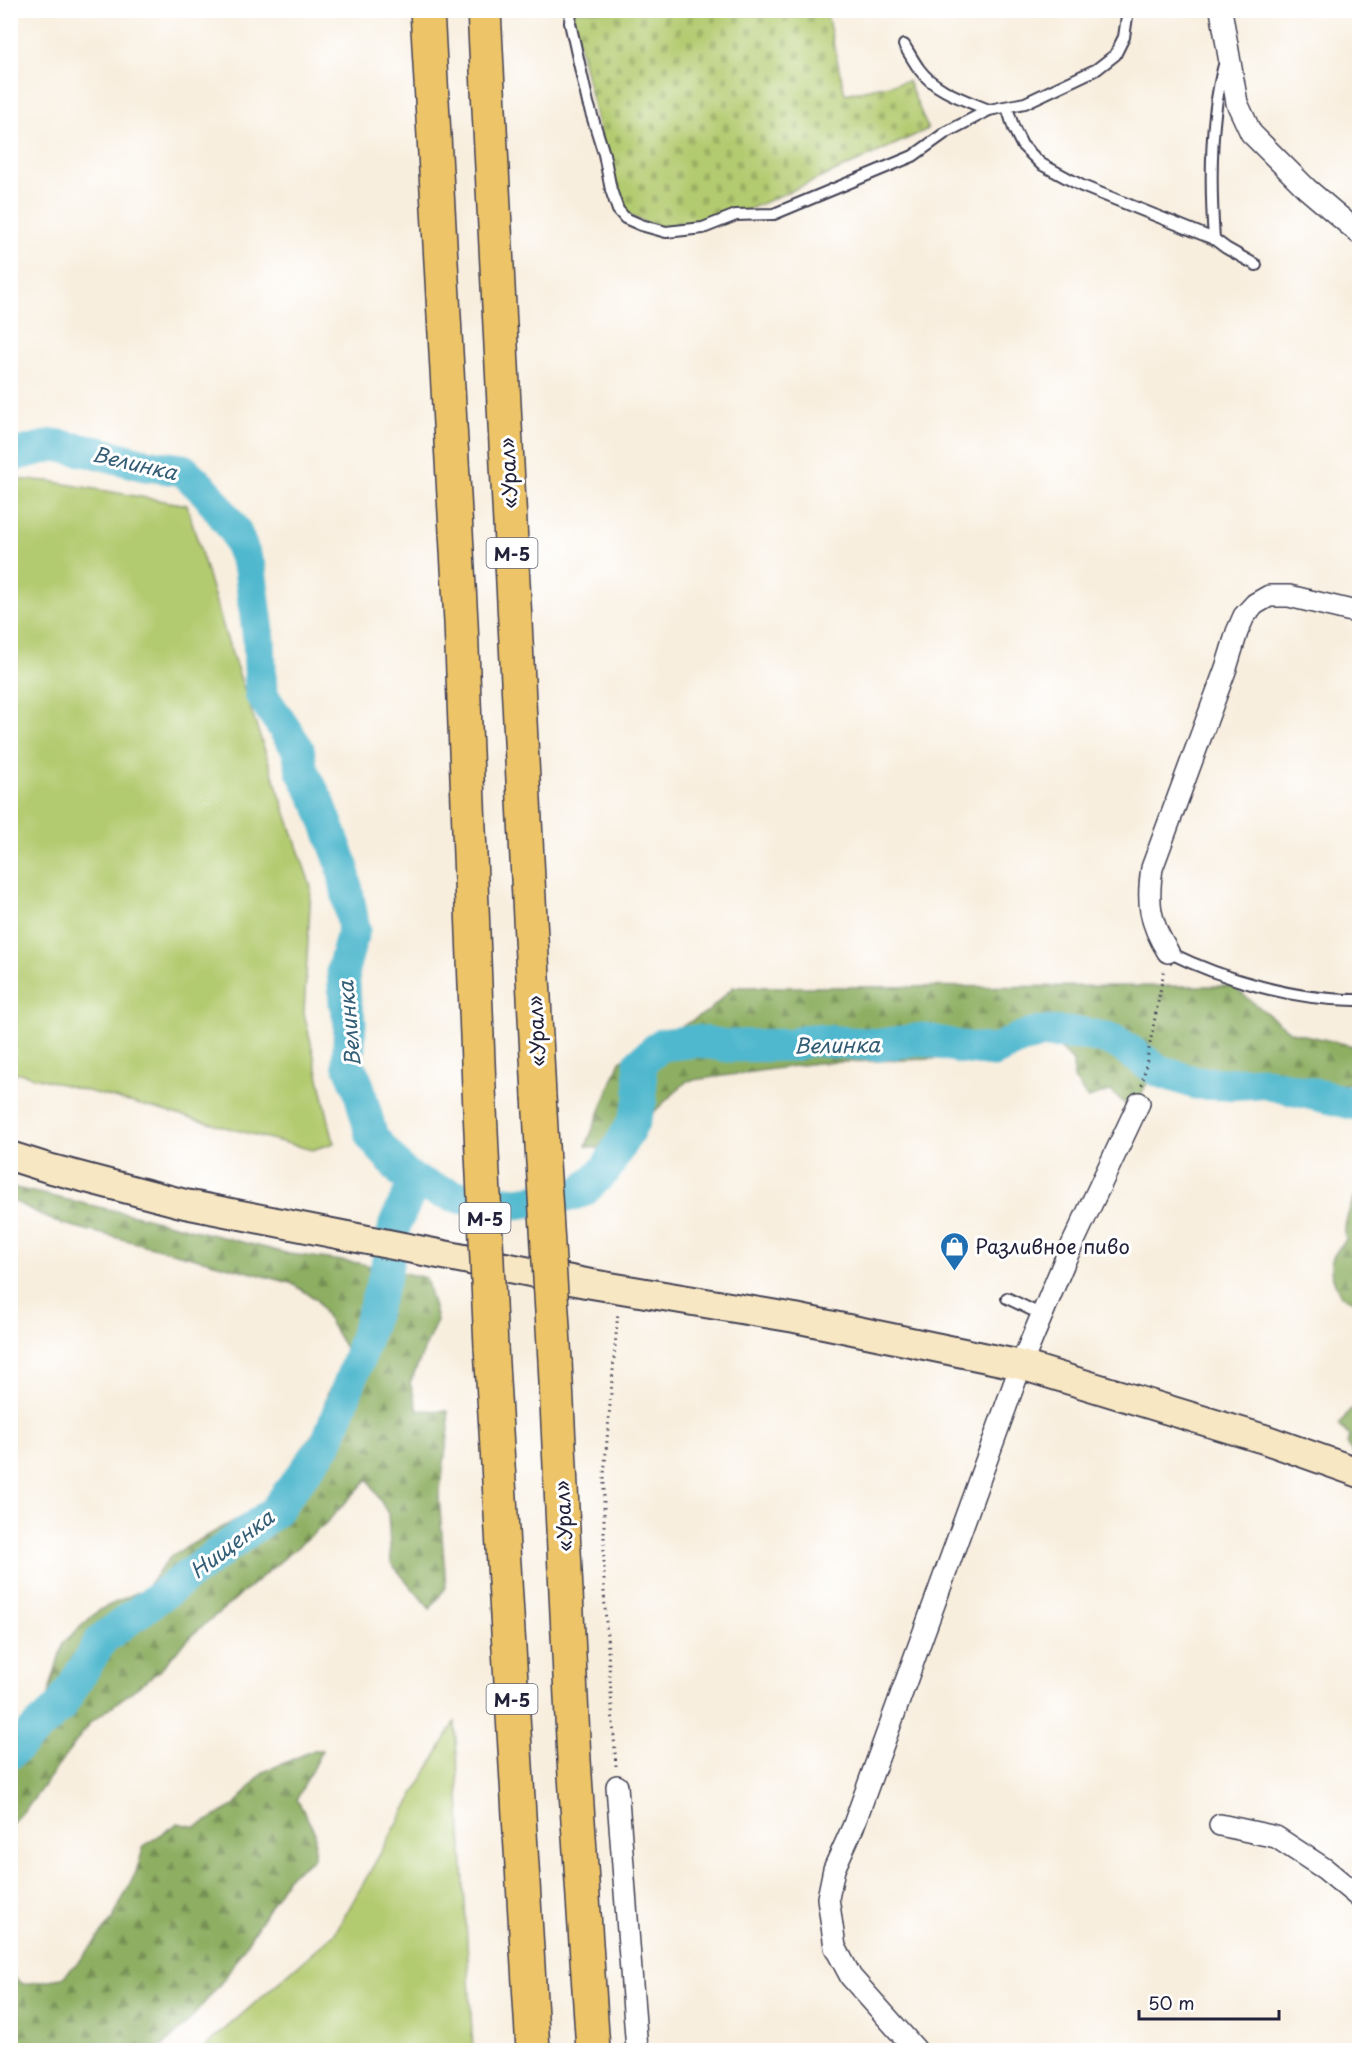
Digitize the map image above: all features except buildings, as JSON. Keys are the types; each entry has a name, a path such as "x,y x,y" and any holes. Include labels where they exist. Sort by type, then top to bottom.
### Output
{"highway":[{"name":"М-5","path":"427,10 461,622 491,1347 533,2050"},
{"name":"«Урал»","path":"484,10 574,1760 593,2050"}],"street":[{"path":"1221,10 1237,103 1251,133 1307,189 1359,234"},
{"path":"1168,952 1157,934 1149,907 1152,868 1244,616 1255,604 1269,596 1289,596 1359,613"},
{"path":"916,2050 851,1977 835,1947 828,1898 834,1869 857,1816 1022,1365 1065,1260 1138,1103"},
{"path":"10,1156 185,1204 620,1289 795,1318 1022,1365 1253,1435 1359,1473"},
{"path":"617,1785 637,2050"},
{"path":"1220,1825 1276,1837 1325,1869 1359,1898"}],"lane":[{"path":"571,10 570,23 588,102 618,210 625,218 666,232 703,228 736,214 774,214 913,156 945,134 989,110 1025,103 1097,69 1115,55 1124,37 1128,10"},
{"path":"904,45 920,71 933,83 958,98 989,110"},
{"path":"1214,238 1214,136 1218,86 1228,52"},
{"path":"1007,107 1022,145 1041,164 1082,186 1214,238 1226,248 1256,264"},
{"path":"1168,952 1203,969 1266,988 1341,1000 1359,1000"},
{"path":"1007,1298 1042,1315"}],"path":[{"path":"1138,1103 1168,952"},
{"path":"617,1785 604,1593 604,1475 620,1289"}],"green space":[{"path":"571,11 826,11 845,94 908,81 928,129 736,215 666,232 618,210"},
{"path":"11,479 48,481 187,505 226,636 311,887 304,1013 334,1143 312,1150 11,1071"},
{"path":"1232,986 1291,1032 1359,1047 1359,1082 1268,1094 1148,1081 1133,1111 1111,1091 1087,1098 1074,1078 1073,1061 1058,1046 956,1058 816,1063 687,1081 654,1112 627,1155 586,1146 620,1061 709,1011 733,987"},
{"path":"11,1187 290,1254 358,1263 426,1278 437,1320 410,1383 418,1410 448,1411 449,1429 439,1497 446,1587 430,1609 391,1563 388,1514 368,1479 325,1524 192,1635 158,1672 90,1723 30,1804 11,1825 11,1736 44,1709 63,1643 99,1610 145,1589 172,1555 256,1509 272,1491 318,1427 328,1392 340,1371 345,1348 316,1299 291,1283 56,1222 11,1200"},
{"path":"1359,1187 1360,1298 1355,1301 1341,1296 1333,1280 1331,1266 1339,1247 1346,1240 1346,1220"},
{"path":"1360,1408 1359,1455 1353,1453 1347,1444 1349,1436 1339,1425 1349,1411"},
{"path":"455,1722 473,2050 201,2050 335,1933"},
{"path":"314,1750 322,1750 297,1799 315,1833 314,1858 288,1877 225,1978 185,2026 158,2050 11,2050 11,1975 23,1984 62,1978 83,1957 112,1920 136,1872 144,1846 178,1823 196,1827 234,1806 263,1772"}],"waterway":[{"name":"Велинка","path":"10,456 54,445 99,453 145,465 183,470 207,493 235,531 250,569 259,640 261,694 298,749 302,771 319,803 342,864 354,929 343,969 345,1003 350,1022 348,1063 358,1086 372,1137 402,1172 415,1181 459,1197 516,1203 567,1196 583,1191 606,1169 634,1121 641,1099 640,1063 661,1045 697,1041 728,1046 792,1045 810,1040 880,1045 922,1039 994,1051 1021,1038 1044,1032 1086,1034 1115,1041 1159,1071 1196,1083 1261,1082 1360,1105"},
{"name":"Нищенка","path":"10,1753 60,1707 102,1639 274,1512 327,1442 357,1363 385,1275 395,1224 415,1181"}],"place":[{"name":"Разливное пиво","path":"954,1272"}]}
